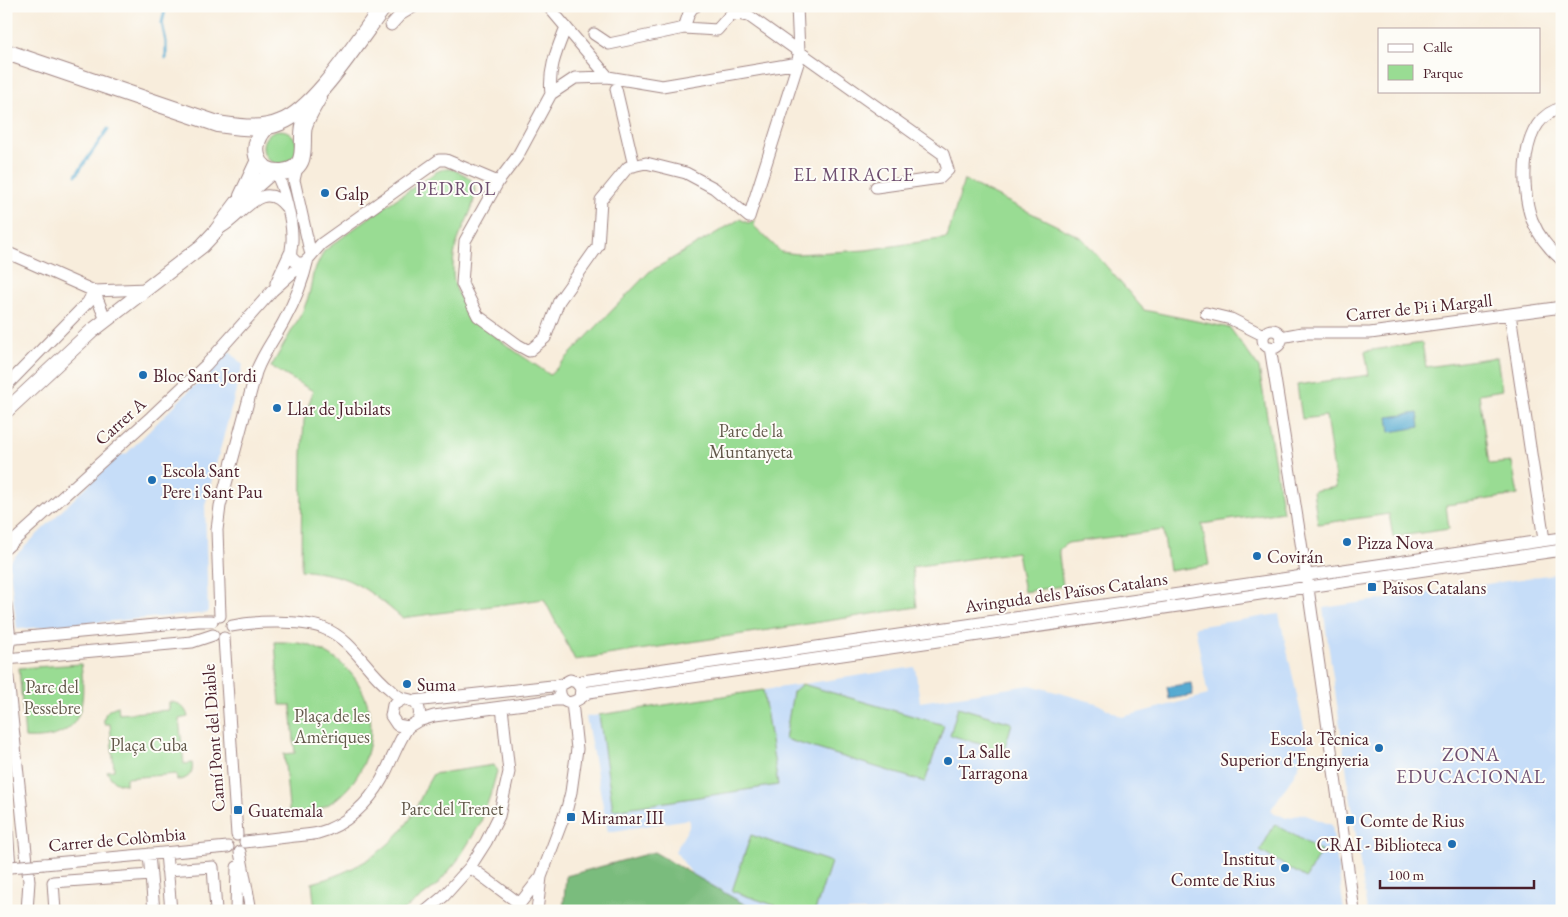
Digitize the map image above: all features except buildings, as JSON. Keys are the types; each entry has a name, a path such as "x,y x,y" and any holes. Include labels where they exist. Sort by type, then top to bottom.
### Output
{"main road":[{"path":"257,157 255,146 257,138 262,131 291,118 321,90 384,6"},
{"path":"6,52 218,124 254,128 287,125 295,128 303,142"},
{"path":"218,124 249,145 267,169 288,171 298,163 304,150 304,126 321,90"}],"street":[{"path":"391,25 400,15 415,6"},
{"path":"548,6 608,77"},
{"path":"684,28 688,13 696,6"},
{"path":"796,6 799,58 749,217 714,188 686,173 646,163 628,168 601,200 598,246 559,301 545,338 529,351 478,316 462,284 465,242 498,182 517,157 551,94 575,78 608,77 662,86 799,58"},
{"path":"594,34 609,44 684,28 717,30 730,9 749,16 799,58 943,154 948,170 940,178 876,187"},
{"path":"551,94 549,81 551,66 566,27"},
{"path":"616,89 634,166"},
{"path":"1562,108 1546,115 1539,123 1526,154 1524,167 1527,202 1532,218 1547,247 1562,260"},
{"path":"237,203 257,157"},
{"path":"218,637 210,628 216,619 217,530 220,506 256,372 260,360 285,320 293,297 293,272 302,253 321,244 439,160 446,160 498,182"},
{"path":"293,297 298,294 302,253 294,180 298,163"},
{"path":"6,411 92,331 202,246 237,203 274,171 280,180 288,209 292,240 302,253"},
{"path":"216,230 231,222 246,206 261,197 274,196 280,199 288,209"},
{"path":"6,252 94,291 146,288"},
{"name":"Carrer A","path":"6,548 206,365 272,291 302,253"},
{"name":"Carrer A","path":"272,291 293,272"},
{"path":"272,291 278,287 287,286 293,297"},
{"path":"94,291 106,320"},
{"path":"6,386 88,302 94,291"},
{"name":"Carrer de Pi i Margall","path":"1281,337 1302,333 1370,333 1562,307"},
{"path":"1206,313 1231,319 1263,335"},
{"path":"1510,314 1544,540"},
{"path":"1263,335 1272,329 1281,337 1278,345 1270,348"},
{"path":"1263,335 1264,343 1270,348 1308,586 1354,911"},
{"name":"Avinguda dels Països Catalans","path":"576,682 1562,538"},
{"name":"Avinguda dels Països Catalans","path":"413,724 434,716 555,700 572,700 589,692 1562,550"},
{"path":"6,605 8,639 6,658 29,881 27,911"},
{"path":"6,658 192,642 230,634 232,626 228,619 216,619 8,639"},
{"path":"187,622 191,631 192,642"},
{"path":"232,626 249,623 300,623 323,628 343,639 358,653 379,682 408,700 420,710 413,724 397,725 391,716 393,705 408,700 561,685 570,680 576,682 581,688 572,700 577,749 571,792 567,808 541,877 537,911"},
{"name":"Camí Pont del Diable","path":"218,637 237,846 236,911"},
{"path":"561,685 559,692 572,700"},
{"path":"426,911 444,896 470,867 486,842 499,816 509,772 502,707"},
{"name":"Carrer de Colòmbia","path":"7,867 237,846 318,833 347,819 375,790 396,747 413,724"},
{"path":"6,816 7,867"},
{"path":"237,846 251,911"},
{"path":"166,853 171,911"},
{"path":"149,854 154,911"},
{"path":"168,870 213,867 216,911"},
{"path":"470,867 517,907 541,877"},
{"path":"55,911 53,882 151,875"}],"shaded area":[{"name":"Escola Sant Pere i Sant Pau","path":"229,351 243,365 205,505 208,613 17,629 9,562 118,456 126,454"},
{"path":"1562,573 1562,911 1367,911 1323,608"},
{"name":"La Salle Tarragona","path":"1279,614 1308,746 1294,775 1270,811 1286,818 1303,814 1332,825 1344,911 727,911 704,890 675,851 689,827 689,819 608,832 586,717 915,667 920,702 1030,685 1096,703 1122,717 1208,695 1195,627"}],"green space":[{"path":"280,130 287,131 292,135 296,140 296,154 292,159 287,163 280,164 273,163 268,159 264,154 263,147 264,140 268,135 273,131"},
{"name":"Parc de la Muntanyeta","path":"443,169 454,170 465,175 472,181 475,189 471,209 454,255 453,277 459,296 479,322 508,346 550,375 649,272 740,219 748,223 755,220 754,226 781,252 798,254 866,250 947,238 964,180 1082,238 1144,310 1230,328 1259,368 1283,512 1202,524 1209,565 1169,571 1163,530 1068,543 1059,550 1063,586 1024,592 1017,552 912,567 917,607 575,660 544,599 402,618 373,594 349,580 330,574 301,570 304,420 313,391 271,367 303,311 309,295 313,274 324,251 374,214"},
{"path":"1422,343 1426,367 1497,357 1502,390 1479,394 1489,464 1512,462 1518,495 1446,505 1449,529 1393,537 1389,514 1318,524 1313,491 1336,487 1326,416 1302,419 1297,385 1369,375 1365,351"},
{"name":"Plaça de les Amèriques","path":"275,642 311,646 343,665 361,688 370,715 370,742 361,768 345,791 321,808 290,818 284,754 295,753 291,705 280,705"},
{"name":"Parc del Pessebre","path":"81,664 83,696 76,720 58,734 43,738 25,738 19,668"},
{"path":"802,684 944,725 925,782 785,739 793,692"},
{"path":"763,690 778,785 613,810 599,715"},
{"name":"Plaça Cuba","path":"169,702 179,704 184,708 188,717 179,719 184,764 192,763 192,770 189,776 181,780 177,780 176,774 126,778 126,784 114,781 107,771 114,770 110,724 104,724 104,717 107,712 118,706 119,714 169,710"},
{"path":"958,707 1012,723 1004,751 950,735"},
{"name":"Parc del Trenet","path":"494,765 497,771 480,824 457,861 437,885 402,911 315,911 312,883 341,874 379,852 401,831 410,819 433,774"},
{"path":"1275,824 1321,851 1306,878 1260,851"},
{"path":"751,835 831,862 815,911 791,911 732,891"},
{"path":"654,852 756,911 563,911 566,876"}],"water":[{"path":"1418,413 1420,427 1390,432 1388,417"},
{"path":"1191,683 1193,695 1169,699 1167,687"}],"waterway":[{"path":"166,6 162,23 166,42 166,58"},
{"path":"76,175 108,129"}],"place":[{"name":"Galp","path":"325,193"},
{"name":"Bloc Sant Jordi","path":"143,375"},
{"name":"Llar de Jubilats","path":"277,408"},
{"name":"Escola Sant Pere i Sant Pau","path":"152,480"},
{"name":"Pizza Nova","path":"1347,542"},
{"name":"Covirán","path":"1257,556"},
{"name":"Països Catalans","path":"1372,587"},
{"name":"Suma","path":"407,684"},
{"name":"Escola Tècnica Superior d'Enginyeria","path":"1379,748"},
{"name":"La Salle Tarragona","path":"948,761"},
{"name":"Guatemala","path":"238,810"},
{"name":"Miramar III","path":"571,817"},
{"name":"Comte de Rius","path":"1350,820"},
{"name":"CRAI - Biblioteca","path":"1452,844"},
{"name":"Institut Comte de Rius","path":"1285,868"}],"district":[{"name":"EL MIRACLE","path":"854,174"},
{"name":"PEDROL","path":"456,188"},
{"name":"ZONA EDUCACIONAL","path":"1471,765"}]}
